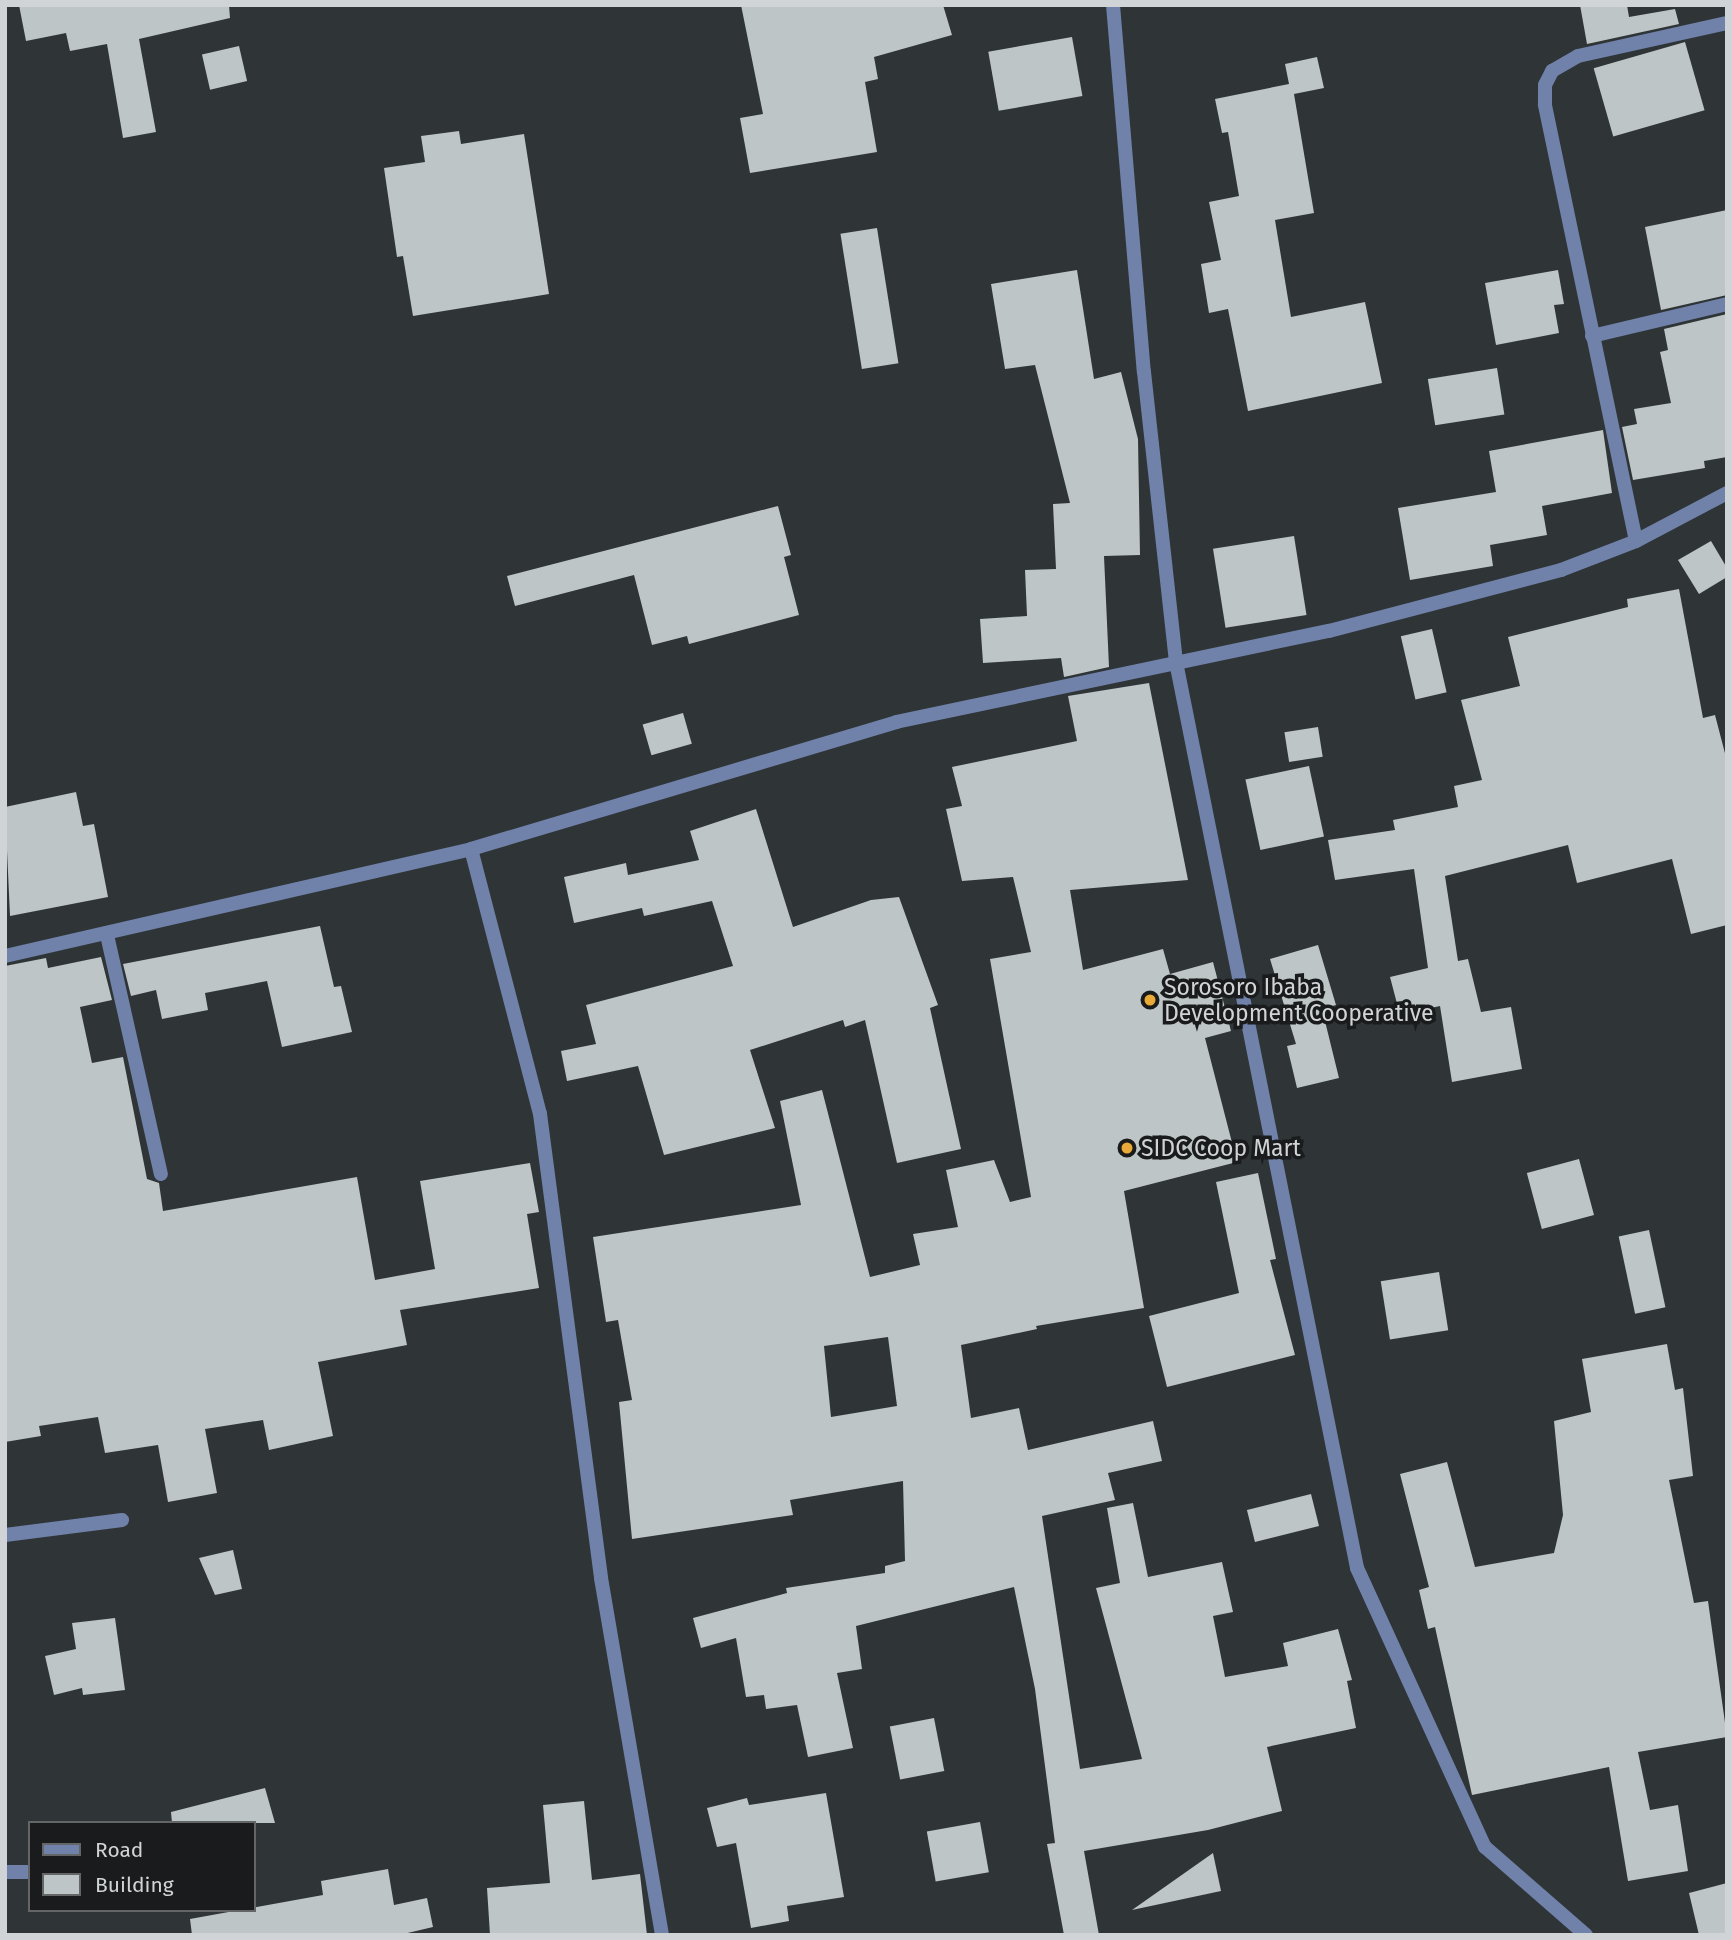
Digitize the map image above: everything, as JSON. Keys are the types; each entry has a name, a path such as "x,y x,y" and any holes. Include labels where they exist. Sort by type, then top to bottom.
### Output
{"street":[{"path":"1113,5 1144,372 1176,662 1357,1567 1485,1847 1586,1935"},
{"path":"1636,541 1545,104 1545,85 1552,71 1578,56 1727,23"},
{"path":"1592,336 1727,304"},
{"path":"5,956 107,935 471,849 822,741 1378,619 1561,570 1636,541 1727,493"},
{"path":"471,849 540,1114 601,1578 662,1935"},
{"path":"107,935 161,1174"},
{"path":"5,1535 122,1520"},
{"path":"5,1872 28,1872"}],"building":[{"path":"19,5 229,5 230,18 139,39 156,132 123,138 107,44 70,51 66,33 26,41"},
{"path":"741,5 943,5 952,35 874,57 878,79 865,82 877,152 750,173 740,118 763,114"},
{"path":"1580,5 1627,5 1629,17 1675,9 1679,24 1587,44"},
{"path":"1072,37 1082,96 999,111 988,52"},
{"path":"1685,42 1705,110 1613,136 1594,68"},
{"path":"239,46 247,81 210,90 202,55"},
{"path":"1317,57 1324,88 1294,94 1314,213 1275,220 1291,317 1365,302 1382,383 1248,411 1228,309 1209,313 1201,264 1221,260 1209,202 1239,196 1228,132 1222,133 1215,99 1289,84 1285,64"},
{"path":"459,131 461,144 524,134 549,294 413,316 403,256 397,257 384,168 425,162 421,136"},
{"path":"1727,210 1727,295 1661,310 1645,227"},
{"path":"877,228 898,363 862,369 840,234"},
{"path":"1077,270 1094,379 1121,372 1138,439 1140,555 1104,556 1109,667 1064,677 1061,658 983,663 980,619 1027,616 1025,570 1056,569 1053,504 1070,503 1035,365 1005,369 991,284"},
{"path":"1558,270 1564,304 1554,305 1559,333 1496,345 1485,283"},
{"path":"1727,314 1727,457 1704,461 1705,468 1633,480 1622,427 1637,424 1634,409 1671,403 1660,352 1668,350 1664,329"},
{"path":"1497,368 1504,414 1435,425 1428,379"},
{"path":"1603,430 1612,493 1542,506 1547,535 1490,545 1493,566 1410,580 1398,508 1496,492 1489,451"},
{"path":"778,506 791,555 784,557 799,615 689,644 687,636 652,645 634,575 515,606 507,576"},
{"path":"1294,536 1307,615 1226,628 1213,549"},
{"path":"1711,541 1727,568 1727,577 1699,594 1678,560"},
{"path":"1679,589 1703,718 1715,715 1727,761 1727,925 1691,934 1672,859 1577,883 1568,845 1445,876 1458,961 1468,959 1481,1012 1511,1007 1522,1069 1452,1082 1440,1006 1400,1015 1390,977 1428,968 1414,869 1335,880 1328,840 1395,830 1393,820 1458,807 1454,786 1482,780 1461,700 1520,686 1508,637 1628,607 1627,599"},
{"path":"1432,629 1447,692 1415,700 1401,636"},
{"path":"1149,683 1188,880 1070,890 1083,970 1163,949 1170,974 1213,962 1231,1031 1205,1038 1237,1162 1124,1191 1144,1308 1036,1326 1037,1329 961,1345 971,1418 1019,1408 1028,1450 1153,1421 1162,1461 1108,1473 1115,1500 1042,1516 1080,1769 1142,1759 1096,1588 1120,1583 1107,1508 1133,1503 1148,1577 1222,1562 1233,1612 1213,1616 1225,1677 1288,1666 1283,1643 1338,1629 1352,1680 1347,1681 1356,1728 1267,1747 1282,1811 1208,1830 1084,1851 1099,1935 1064,1935 1047,1844 1055,1843 1035,1689 1014,1587 856,1626 862,1669 837,1673 853,1748 808,1757 797,1705 766,1709 764,1695 746,1697 736,1638 701,1648 693,1618 787,1593 786,1588 885,1573 885,1566 905,1561 903,1481 790,1500 793,1515 632,1539 619,1402 632,1400 618,1320 606,1322 593,1237 801,1205 780,1101 822,1090 870,1277 920,1265 913,1234 958,1227 946,1170 994,1160 1010,1202 1031,1197 990,959 1031,952 1013,877 962,881 946,809 962,806 952,767 1077,741 1068,696","holes":["888,1337 897,1406 831,1417 824,1346"]},
{"path":"683,713 692,744 651,755 643,725"},
{"path":"1318,727 1323,757 1289,762 1284,732"},
{"path":"1309,766 1324,836 1260,850 1245,780"},
{"path":"76,792 83,826 94,824 108,897 10,916 5,807"},
{"path":"756,809 793,927 871,900 899,897 938,1005 930,1008 961,1149 897,1163 865,1020 845,1027 843,1020 750,1050 775,1128 664,1155 638,1066 567,1081 561,1051 596,1044 586,1005 733,966 712,901 644,916 642,908 574,923 564,877 626,863 628,875 699,860 690,831"},
{"path":"320,926 334,987 341,986 352,1032 282,1047 267,981 205,993 208,1010 162,1019 156,990 131,996 123,964"},
{"path":"1318,945 1336,1005 1322,1009 1339,1078 1297,1088 1287,1046 1296,1044 1270,959"},
{"path":"101,957 112,1000 80,1007 92,1063 123,1057 147,1179 159,1183 163,1211 357,1177 375,1280 435,1269 420,1181 530,1163 539,1212 527,1214 539,1288 400,1310 407,1345 318,1362 333,1436 269,1450 263,1420 205,1429 217,1493 168,1502 158,1445 105,1453 98,1417 39,1426 41,1436 5,1442 5,966 46,958 48,968"},
{"path":"1579,1159 1594,1215 1542,1229 1527,1173"},
{"path":"1258,1173 1276,1259 1270,1260 1295,1355 1167,1387 1149,1316 1239,1293 1216,1182"},
{"path":"1649,1230 1665,1307 1635,1314 1619,1236"},
{"path":"1439,1272 1448,1330 1390,1340 1381,1281"},
{"path":"1667,1344 1675,1390 1683,1388 1693,1476 1669,1480 1694,1603 1708,1601 1727,1737 1638,1752 1650,1810 1678,1805 1688,1871 1628,1881 1609,1767 1472,1795 1435,1627 1428,1629 1419,1590 1429,1587 1400,1474 1447,1462 1475,1567 1554,1553 1563,1515 1554,1421 1591,1412 1582,1359"},
{"path":"1311,1494 1319,1526 1255,1542 1247,1510"},
{"path":"233,1550 242,1589 215,1595 199,1558"},
{"path":"115,1618 125,1690 83,1695 82,1688 54,1695 45,1656 76,1649 72,1623"},
{"path":"934,1718 944,1771 900,1780 890,1727"},
{"path":"265,1788 275,1823 172,1821 171,1812"},
{"path":"826,1793 844,1897 787,1906 789,1921 751,1928 736,1843 717,1847 707,1808 747,1798 749,1805"},
{"path":"584,1801 592,1880 640,1874 647,1935 490,1935 487,1888 550,1883 543,1805"},
{"path":"980,1822 989,1872 936,1882 927,1831"},
{"path":"1213,1853 1221,1891 1132,1910"},
{"path":"388,1869 394,1905 427,1898 433,1927 399,1935 192,1935 190,1919 229,1912 256,1912 256,1907 323,1895 321,1881"},
{"path":"1727,1883 1727,1935 1699,1935 1689,1893"}],"place":[{"name":"Sorosoro Ibaba Development Cooperative","path":"1150,1000"},
{"name":"SIDC Coop Mart","path":"1127,1148"}]}
